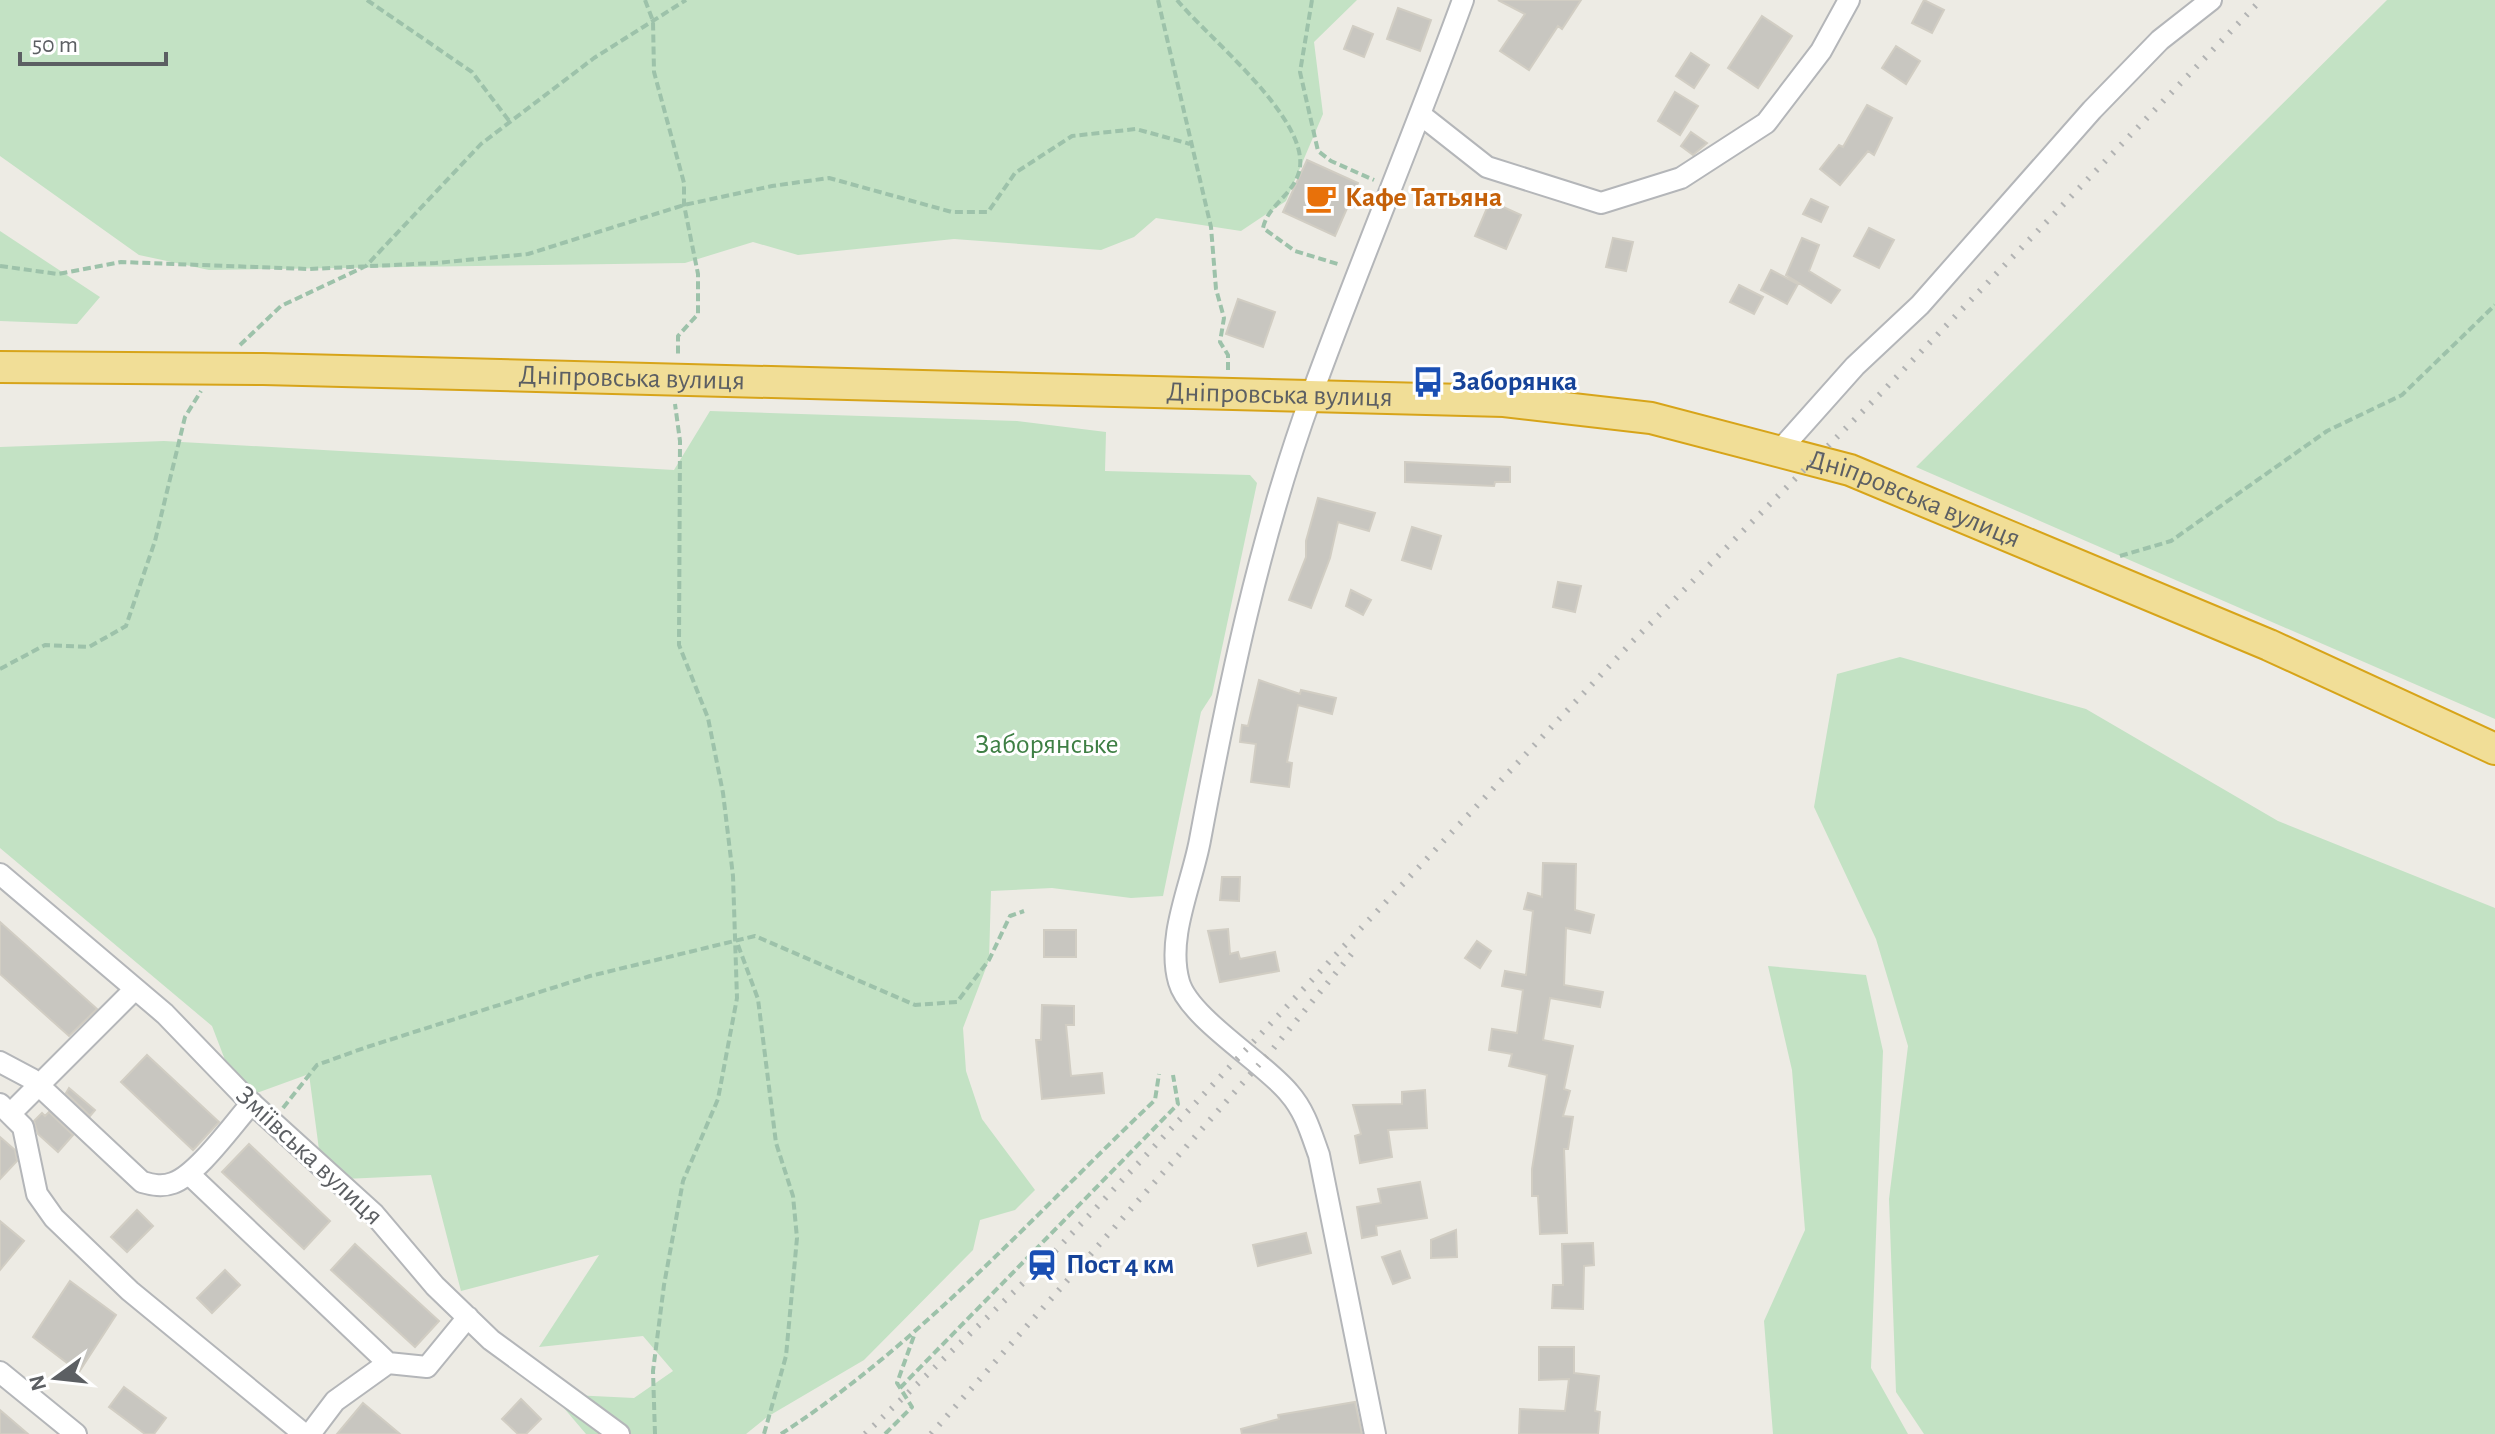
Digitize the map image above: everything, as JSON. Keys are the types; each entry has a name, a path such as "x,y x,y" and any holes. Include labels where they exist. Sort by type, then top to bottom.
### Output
{"highway":[{"name":"Дніпровська вулиця","path":"0,367 216,368 1504,401 1651,418 1781,449 1850,470 2269,645 2495,749"}],"street":[{"path":"1375,1434 1319,1155 1304,1114 1288,1091 1190,999 1180,986 1176,965 1178,933 1194,873 1233,662 1311,396 1463,0"},
{"path":"1421,115 1487,167 1601,203 1681,178 1766,123 1821,51 1849,0"},
{"path":"1781,449 1855,366 1920,305 2092,110 2160,40 2211,0"},
{"name":"Зміївська вулиця","path":"0,874 165,1014 252,1103 374,1214 491,1340 619,1434"},
{"path":"135,989 39,1085 5,1109 23,1127 37,1194 54,1218 130,1291 307,1434 335,1401 388,1363"},
{"path":"0,1062 39,1085 142,1182 159,1186 174,1183 189,1174 252,1103"},
{"path":"189,1174 388,1363 427,1367 468,1317"},
{"path":"0,1372 76,1434"}],"path":[{"path":"367,0 472,72 510,122"},
{"path":"645,0 653,21 654,72 684,183 684,205 698,274 698,314 678,336 679,645 708,718 723,793 733,876 737,998 718,1099 683,1181 664,1285 653,1371 655,1434"},
{"path":"0,669 45,645 89,647 126,626 155,541 185,417 216,368 281,306 366,266 481,144 594,58 686,0"},
{"path":"1158,0 1211,227 1216,289 1224,318 1220,342 1228,355 1229,394"},
{"path":"1177,0 1275,104 1299,145 1300,170 1289,195 1266,214 1263,228 1295,251 1360,272"},
{"path":"1312,0 1300,72 1318,151 1366,178 1394,185"},
{"path":"0,266 58,274 121,262 309,269 528,254 684,205 829,178 952,212 988,212 1015,173 1072,136 1136,129 1190,144"},
{"path":"2083,567 2171,541 2327,431 2402,395 2495,305"},
{"path":"276,1125 288,1098 317,1065 590,976 755,936 915,1005 957,1002 989,960 1010,916 1024,911"},
{"path":"736,941 758,999 776,1143 793,1196 797,1238 786,1356 764,1434"},
{"path":"781,1434 821,1408 916,1331 1155,1100 1159,1074"},
{"path":"900,1388 1178,1104 1173,1075"},
{"path":"885,1434 912,1407 897,1383 916,1331"}],"green space":[{"path":"0,0 1357,0 1314,42 1323,114 1286,201 1241,231 1156,218 1134,237 1101,250 954,239 798,255 753,242 685,263 209,270 139,255 0,156"},
{"path":"2387,0 2495,0 2495,719 1916,467"},
{"path":"0,231 100,297 77,324 0,321"},
{"name":"Заборянське","path":"710,411 1017,421 1106,432 1105,471 1250,475 1257,483 1212,695 1201,712 1163,896 1131,898 1052,888 991,891 989,960 963,1028 966,1071 982,1119 1035,1190 1015,1210 980,1220 973,1250 864,1360 767,1417 746,1434 586,1434 552,1394 634,1398 673,1371 643,1336 539,1347 599,1255 461,1291 431,1175 323,1180 309,1074 240,1099 212,1026 0,848 0,447 164,441 674,470"},
{"path":"1900,657 2086,709 2278,821 2495,908 2495,1434 1924,1434 1896,1392 1889,1199 1908,1046 1876,939 1814,807 1837,674"},
{"path":"1768,966 1866,975 1883,1051 1871,1368 1908,1434 1773,1434 1764,1321 1805,1230 1792,1070"}],"building":[{"path":"1498,0 1581,0 1562,29 1558,26 1529,70 1500,51 1525,14"},
{"path":"1924,0 1944,10 1932,33 1912,23"},
{"path":"1398,8 1431,20 1420,51 1387,39"},
{"path":"1762,16 1792,36 1758,88 1728,68"},
{"path":"1353,26 1373,34 1364,57 1344,49"},
{"path":"1896,46 1920,61 1906,84 1882,68"},
{"path":"1691,53 1709,65 1694,88 1676,76"},
{"path":"1675,92 1698,106 1680,135 1658,121"},
{"path":"1867,105 1892,118 1874,155 1868,151 1840,185 1820,169 1839,145 1843,147"},
{"path":"1691,132 1707,143 1693,155 1681,146"},
{"name":"Кафе Татьяна","path":"1307,160 1358,183 1335,236 1283,212"},
{"path":"1811,199 1828,207 1821,222 1803,214"},
{"path":"1490,201 1521,215 1506,249 1475,236"},
{"path":"1869,228 1894,240 1879,268 1854,256"},
{"path":"1613,238 1633,242 1626,271 1606,267"},
{"path":"1802,238 1819,245 1809,271 1840,290 1831,303 1786,275"},
{"path":"1771,270 1798,284 1787,304 1761,290"},
{"path":"1739,285 1763,297 1754,314 1730,302"},
{"path":"1238,299 1275,312 1263,347 1226,334"},
{"path":"1405,462 1510,467 1510,482 1495,482 1494,486 1405,482"},
{"path":"1318,498 1375,513 1369,531 1338,522 1330,558 1311,608 1289,600 1306,557 1306,541"},
{"path":"1412,527 1441,536 1431,569 1402,560"},
{"path":"1558,582 1581,586 1575,612 1553,607"},
{"path":"1351,590 1371,600 1363,615 1346,606"},
{"path":"1259,680 1300,694 1301,690 1336,698 1332,714 1298,705 1287,762 1292,763 1289,787 1251,782 1256,744 1240,742 1242,725 1248,726"},
{"path":"1543,863 1576,864 1575,910 1594,915 1590,933 1566,928 1564,985 1603,992 1600,1007 1550,998 1543,1040 1573,1046 1564,1089 1570,1091 1563,1116 1573,1117 1568,1149 1564,1149 1567,1233 1540,1234 1538,1196 1532,1196 1532,1169 1547,1075 1509,1066 1512,1054 1489,1050 1492,1029 1517,1033 1523,990 1502,986 1505,971 1526,975 1533,911 1524,909 1528,893 1542,897"},
{"path":"1222,877 1240,877 1239,901 1220,900"},
{"path":"0,922 97,1009 69,1036 0,974"},
{"path":"1228,929 1230,954 1238,952 1240,959 1275,952 1279,971 1220,982 1208,931"},
{"path":"1044,930 1076,930 1076,957 1044,957"},
{"path":"1477,941 1491,951 1480,968 1465,958"},
{"path":"1042,1005 1074,1006 1074,1025 1066,1025 1071,1076 1102,1073 1104,1093 1042,1099 1036,1040 1041,1040"},
{"path":"147,1055 219,1122 193,1150 121,1082"},
{"path":"69,1088 95,1110 90,1116 66,1093"},
{"path":"1425,1090 1427,1128 1388,1130 1392,1157 1360,1163 1355,1136 1361,1134 1353,1105 1402,1104 1402,1092"},
{"path":"49,1112 73,1135 58,1152 38,1134 34,1121 42,1113 45,1116"},
{"path":"0,1137 15,1150 17,1161 0,1179"},
{"path":"249,1144 330,1221 304,1249 222,1172"},
{"path":"1420,1182 1427,1218 1376,1226 1377,1235 1362,1238 1357,1207 1381,1203 1378,1189"},
{"path":"137,1210 153,1226 127,1252 111,1237"},
{"path":"0,1221 24,1241 0,1270"},
{"path":"1456,1230 1457,1257 1431,1258 1431,1240"},
{"path":"1306,1233 1311,1253 1258,1266 1253,1245"},
{"path":"1593,1243 1594,1265 1584,1266 1583,1309 1552,1308 1553,1285 1563,1285 1562,1244"},
{"path":"355,1244 439,1321 415,1347 331,1270"},
{"path":"1400,1251 1410,1278 1393,1284 1382,1257"},
{"path":"225,1270 240,1285 212,1313 197,1298"},
{"path":"70,1281 116,1315 79,1372 33,1337"},
{"path":"1539,1347 1574,1347 1574,1373 1599,1376 1595,1411 1600,1412 1598,1434 1519,1434 1520,1409 1565,1411 1569,1379 1539,1380"},
{"path":"124,1387 166,1418 154,1434 145,1434 109,1407"},
{"path":"521,1399 541,1419 526,1434 518,1434 502,1419"},
{"path":"1355,1402 1362,1434 1242,1434 1241,1429 1279,1419 1278,1415"},
{"path":"363,1403 400,1434 337,1434"},
{"path":"0,1410 28,1434 0,1434"}],"railway":[{"path":"865,1434 1042,1265 1633,641 1882,392 2261,0"},
{"path":"931,1434 1272,1050 1354,951"}],"place":[{"name":"Кафе Татьяна","path":"1321,198"},
{"name":"Заборянка","path":"1428,382"},
{"name":"Пост 4 км","path":"1042,1265"}]}
